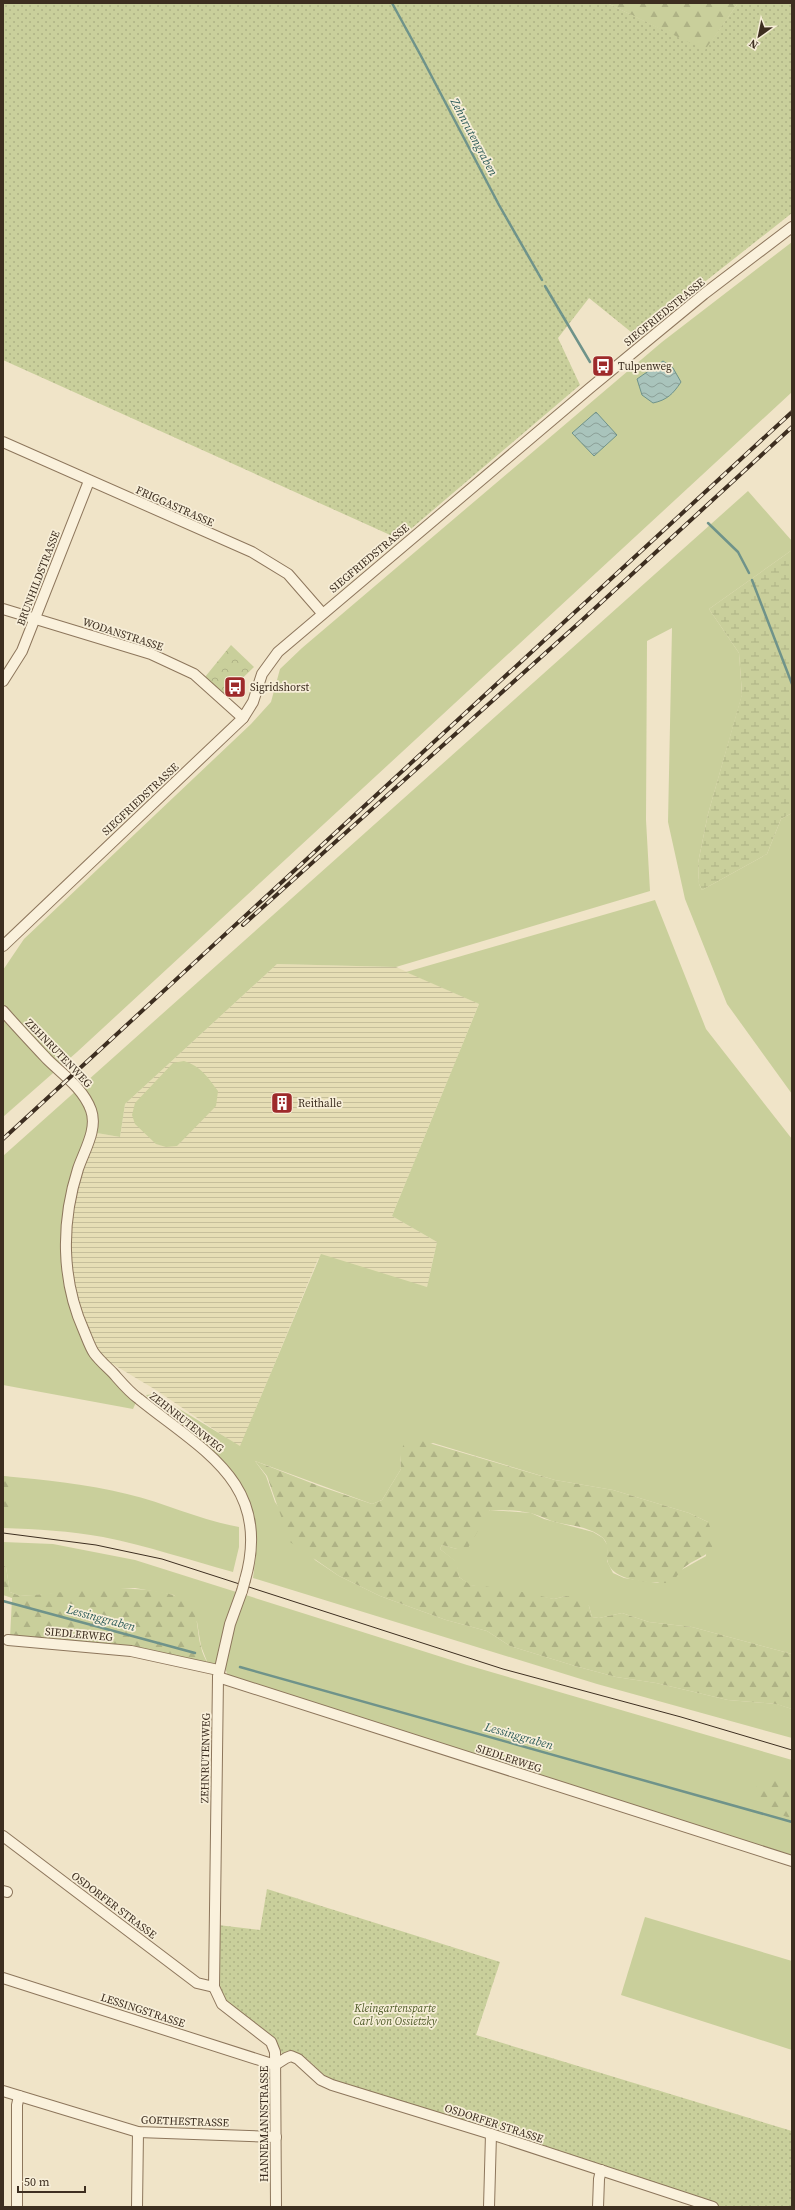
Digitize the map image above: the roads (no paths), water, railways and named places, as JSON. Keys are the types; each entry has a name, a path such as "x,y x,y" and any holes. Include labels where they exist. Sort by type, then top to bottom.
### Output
{"street":[{"name":"SIEGFRIEDSTRASSE","path":"3,946 243,718 253,702 262,674 274,658 322,613 698,298 792,227"},
{"name":"FRIGGASTRASSE","path":"3,442 252,552 288,574 322,613"},
{"name":"BRUNHILDSTRASSE","path":"3,681 22,651 89,481"},
{"name":"WODANSTRASSE","path":"3,610 151,654 194,674 243,718"},
{"name":"ZEHNRUTENWEG","path":"3,1011 47,1059 78,1088 92,1111 92,1132 77,1170 67,1218 65,1264 75,1310 94,1353 138,1398 209,1452 231,1478 242,1498 250,1525 251,1558 242,1591 230,1624 218,1673 214,1987 222,2004 271,2042"},
{"name":"SIEDLERWEG","path":"8,1640 131,1651 218,1673 792,1861"},
{"name":"OSDORFER STRASSE","path":"3,1836 197,1983 214,1987"},
{"name":"LESSINGSTRASSE","path":"3,1978 275,2065"},
{"name":"HANNEMANNSTRASSE","path":"271,2042 275,2052 276,2207"},
{"name":"OSDORFER STRASSE","path":"275,2065 291,2056 298,2059 321,2080 332,2085 491,2134 713,2207"},
{"name":"GOETHESTRASSE","path":"3,2091 138,2132 276,2137"},
{"path":"17,2207 17,2105 19,2096"},
{"path":"137,2207 138,2132"},
{"path":"489,2207 491,2134"},
{"path":"598,2207 598,2179 601,2170"}],"water":[{"path":"663,361 673,368 681,382 669,396 653,403 642,395 637,379"},
{"path":"596,412 617,435 594,456 572,433"}],"waterway":[{"name":"Zehnrutengraben","path":"392,3 499,205 542,280"},
{"name":"Zehnrutengraben","path":"545,286 590,362"},
{"name":"Zehnrutengraben","path":"708,523 738,552 749,573"},
{"name":"Zehnrutengraben","path":"752,580 792,684"},
{"name":"Lessinggraben","path":"3,1601 195,1653"},
{"name":"Lessinggraben","path":"240,1667 792,1822"}],"tram line":[{"path":"3,1533 96,1545 162,1559 503,1669 681,1717 792,1750"}],"railway":[{"path":"3,1139 792,412"},
{"path":"243,925 580,622 792,427"}],"place":[{"name":"Tulpenweg","path":"603,366"},
{"name":"Sigridshorst","path":"235,687"},
{"name":"Reithalle","path":"282,1103"}],"park label":[{"name":"Kleingartensparte Carl von Ossietzky","path":"395,2014"}]}
